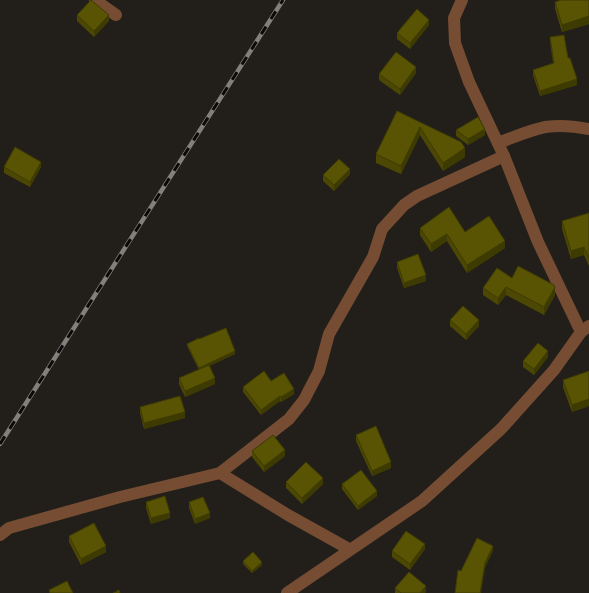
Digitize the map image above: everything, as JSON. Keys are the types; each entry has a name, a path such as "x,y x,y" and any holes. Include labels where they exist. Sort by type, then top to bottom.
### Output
{"street":[{"path":"95,0 116,15"},
{"path":"287,593 422,501 501,429 554,370 585,329 538,242 504,156 469,82 455,43 454,18 462,0"},
{"path":"498,143 532,129 552,125 589,129"},
{"path":"0,535 10,528 17,526 220,473 288,419 304,400 319,372 329,334 373,257 382,229 392,217 404,205 417,196 504,156"},
{"path":"220,473 288,516 349,550"}],"building":[{"path":"91,0 109,15 94,31 77,15"},
{"path":"561,0 589,0 589,16 562,25 555,2"},
{"path":"417,9 429,20 410,43 397,33"},
{"path":"564,35 568,58 570,58 577,79 540,91 533,70 554,63 550,37"},
{"path":"396,52 416,67 400,89 379,74"},
{"path":"397,111 461,142 465,148 443,163 420,127 401,166 376,154"},
{"path":"478,117 485,129 468,139 456,130"},
{"path":"15,147 41,162 30,182 4,167"},
{"path":"339,159 350,169 334,185 323,175"},
{"path":"449,207 465,232 489,216 505,241 467,265 447,234 431,244 420,228"},
{"path":"589,213 589,258 584,247 571,251 562,221"},
{"path":"418,254 426,275 404,283 397,262"},
{"path":"518,266 554,285 555,287 544,307 506,287 498,298 483,288 497,268 512,278"},
{"path":"463,306 479,320 466,334 450,320"},
{"path":"226,328 235,351 199,368 187,344"},
{"path":"538,343 548,351 534,369 523,361"},
{"path":"209,365 215,378 185,391 179,378"},
{"path":"264,371 271,381 284,373 294,389 281,397 280,396 261,410 243,387"},
{"path":"589,371 589,399 572,405 563,380"},
{"path":"180,396 185,412 144,423 140,407"},
{"path":"376,426 391,462 372,471 356,435"},
{"path":"273,435 285,450 264,466 252,451"},
{"path":"306,462 323,478 302,498 286,482"},
{"path":"361,470 377,491 358,506 342,484"},
{"path":"165,496 170,513 151,518 146,502"},
{"path":"203,497 210,513 195,519 189,502"},
{"path":"94,523 106,546 81,559 69,536"},
{"path":"406,531 425,544 410,564 392,551"},
{"path":"477,538 493,546 485,563 480,593 455,593 458,570 461,571"},
{"path":"253,552 262,562 252,571 243,561"},
{"path":"409,572 426,586 420,593 401,593 395,588"},
{"path":"67,581 73,593 50,593 49,590"},
{"path":"119,590 120,593 113,593"}],"railway":[{"path":"0,444 283,0"}]}
